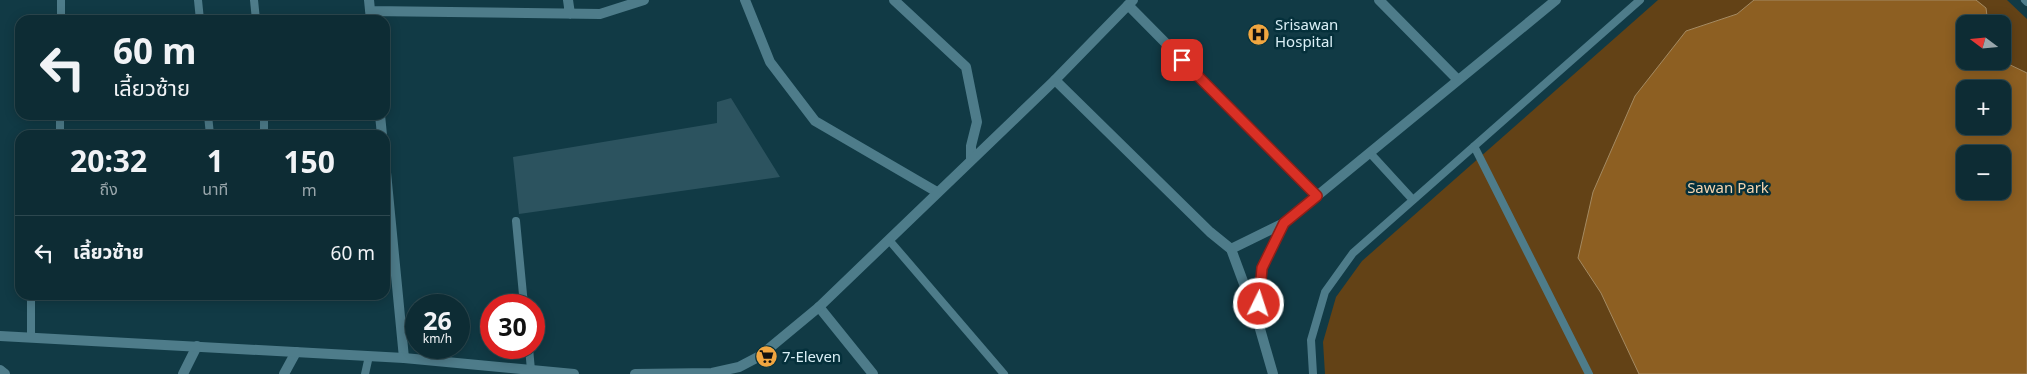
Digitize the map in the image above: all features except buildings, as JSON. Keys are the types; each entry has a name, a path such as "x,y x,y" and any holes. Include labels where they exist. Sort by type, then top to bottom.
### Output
{"street":[{"path":"369,0 371,15"},
{"path":"568,0 570,14"},
{"path":"390,16 600,14 644,0"},
{"path":"745,0 770,62 815,121 937,192"},
{"path":"894,0 966,67 976,122 971,146 971,159"},
{"path":"1379,0 1458,80"},
{"path":"1231,249 1284,223 1556,0"},
{"path":"635,374 742,371 819,307 1054,80 1130,3 1317,196"},
{"path":"1054,80 1210,232 1231,249 1258,322 1272,374"},
{"path":"390,214 404,358"},
{"path":"1258,322 1262,268 1284,223"},
{"path":"819,307 873,374"},
{"path":"0,336 404,358 574,374"},
{"path":"183,374 197,346"},
{"path":"284,374 296,352"},
{"path":"0,370 5,374"}],"lane":[{"path":"61,0 61,15"},
{"path":"198,0 200,15"},
{"path":"254,0 256,15"},
{"path":"1313,374 1311,340 1325,292 1353,253 1640,0"},
{"path":"1474,146 1590,374"},
{"path":"1370,153 1413,200"},
{"path":"516,221 523,294"},
{"path":"889,240 1004,374"},
{"path":"31,300 31,337"},
{"path":"366,374 369,356"},
{"path":"530,359 531,370"}],"green space":[{"name":"Sawan Park","path":"1658,0 2007,0 2027,19 2027,374 1325,374 1323,342 1336,297 1362,261"}],"shaded area":[{"name":"Sawan Park","path":"1754,0 1976,0 1986,8 1987,15 1956,15 1956,70 2011,70 2011,65 2027,73 2027,374 1639,374 1601,293 1578,258 1593,192 1635,96 1686,31 1737,14"}],"place":[{"name":"Srisawan Hospital","path":"1259,34"},
{"name":"7-Eleven","path":"766,357"}],"route":[{"path":"1182,60 1317,196 1284,223 1262,268 1259,304"}]}
